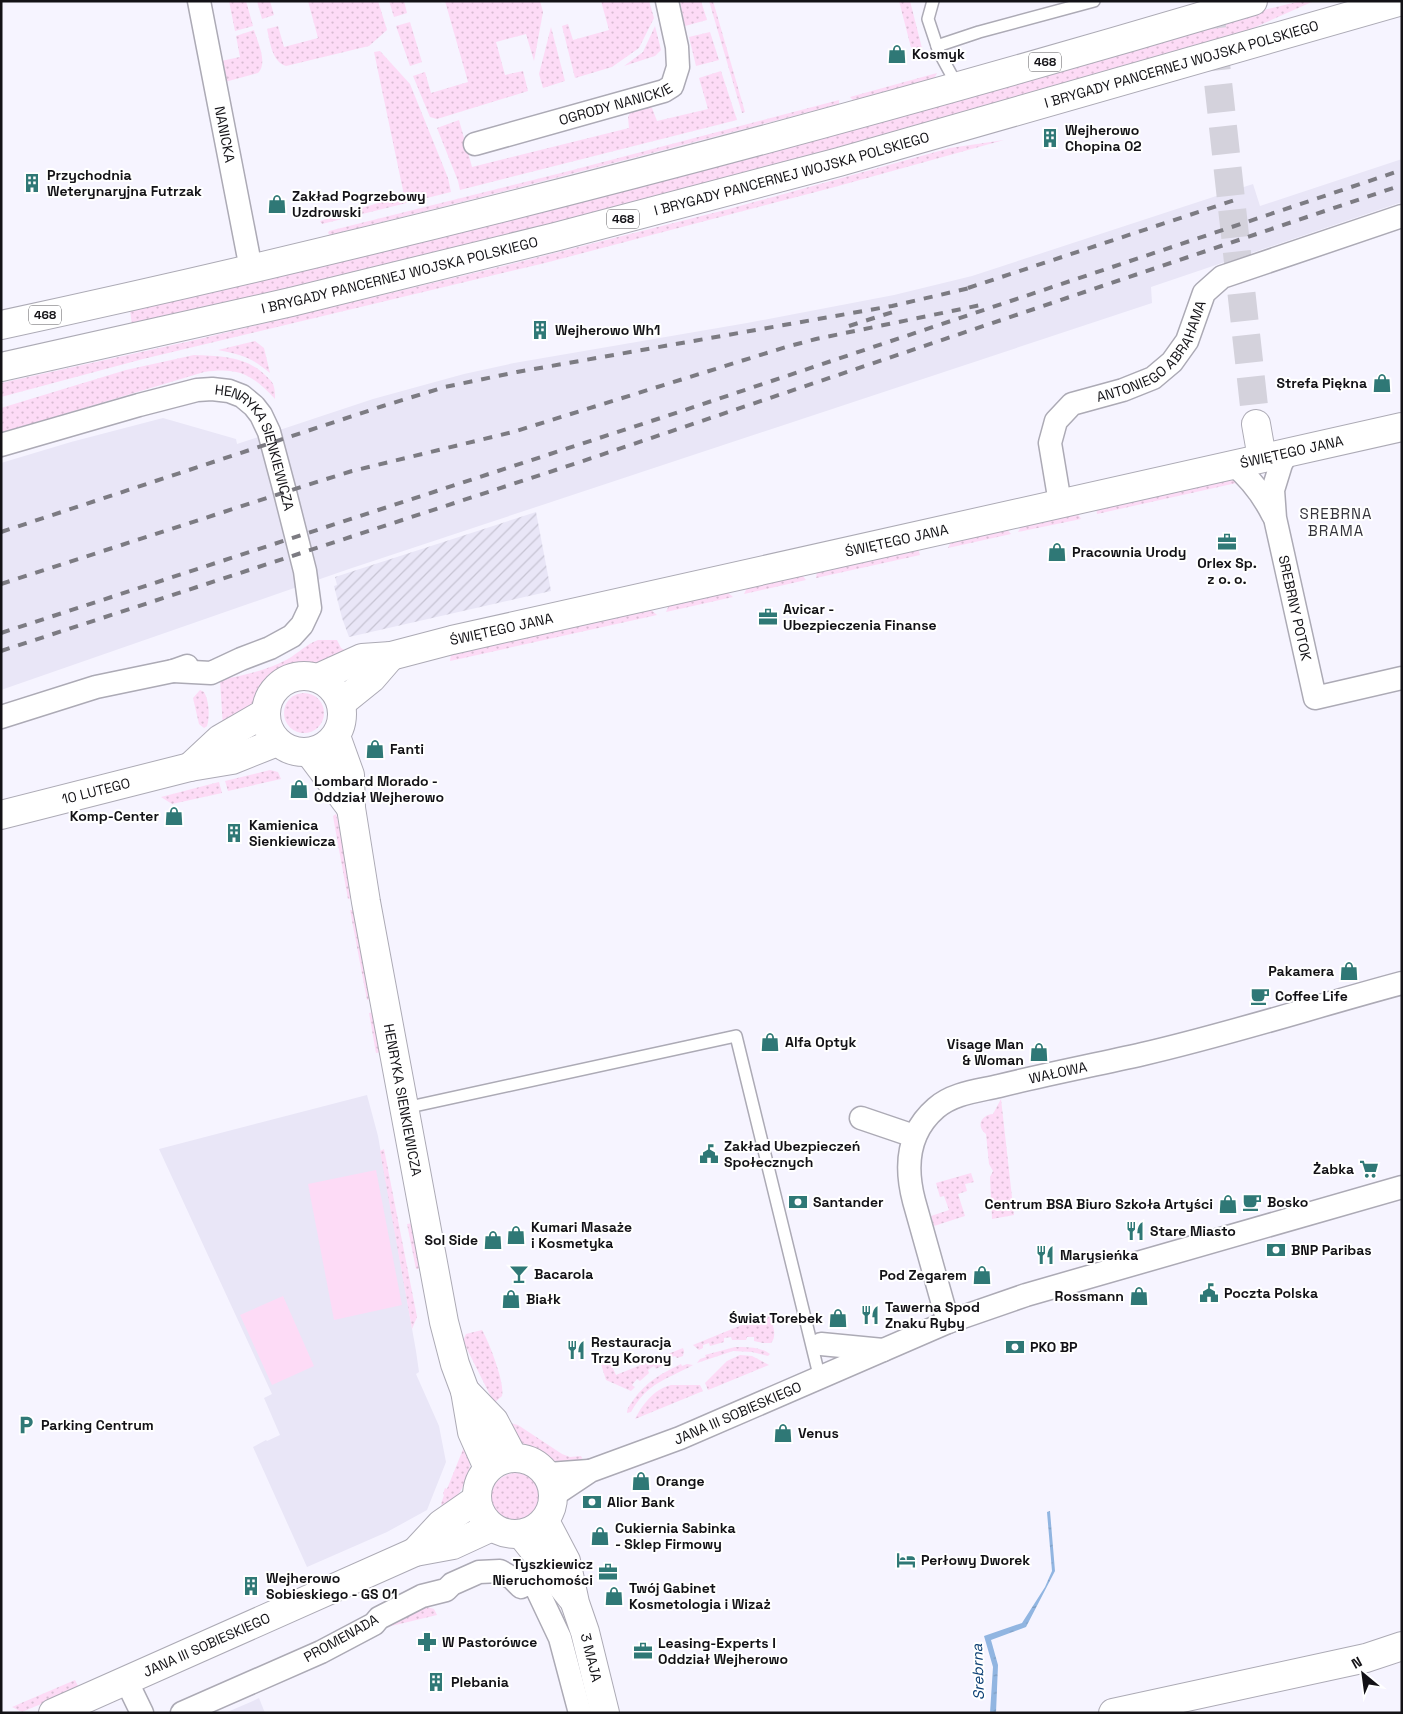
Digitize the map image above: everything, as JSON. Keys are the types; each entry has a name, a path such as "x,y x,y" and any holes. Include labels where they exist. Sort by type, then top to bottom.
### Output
{"street":[{"name":"NANICKA","path":"199,1 251,269"},
{"name":"OGRODY NANICKIE","path":"475,144 664,91 672,86 678,67 677,47 667,1"},
{"name":"468","path":"1,325 251,269 525,202 958,87 1253,1"},
{"name":"I BRYGADY PANCERNEJ WOJSKA POLSKIEGO","path":"1,367 281,304 555,237 839,162 1402,1"},
{"name":"ANTONIEGO ABRAHAMA","path":"1060,503 1050,443 1056,421 1072,404 1123,390 1153,378 1172,362 1187,342 1204,292 1212,284 1222,277 1402,216"},
{"name":"HENRYKA SIENKIEWICZA","path":"1,445 139,404 197,390 229,391 242,396 261,415 269,432 304,571 310,608 302,625 292,636 270,648 241,659 211,674 173,671 96,687 1,718"},
{"path":"1256,424 1274,455"},
{"name":"ŚWIĘTEGO JANA","path":"318,678 362,658 392,656 452,640 1402,426"},
{"name":"SREBRNY POTOK","path":"1274,455 1281,464 1273,490 1275,518 1316,698 1402,678"},
{"name":"SREBRNY POTOK","path":"1233,464 1244,473 1261,493 1275,518"},
{"path":"341,703 372,678 392,656"},
{"path":"306,675 318,678 336,692 341,703 341,725 336,736 320,749 309,752 298,752 286,748 277,742 270,734 266,723 265,712 268,700 283,681 294,676 306,675"},
{"name":"10 LUTEGO","path":"190,767 220,739 265,712"},
{"name":"HENRYKA SIENKIEWICZA","path":"336,736 350,775 350,808 444,1322 455,1364 465,1391 472,1432 488,1468"},
{"name":"10 LUTEGO","path":"1,815 190,767 232,760 277,742"},
{"name":"HENRYKA SIENKIEWICZA","path":"309,752 350,808"},
{"name":"WAŁOWA","path":"948,1322 910,1186 909,1152 914,1136 936,1108 950,1099 1021,1080 1145,1054 1402,983"},
{"path":"860,1118 914,1136"},
{"name":"JANA III SOBIESKIEGO","path":"551,1485 680,1438 948,1322 1026,1295 1402,1187"},
{"name":"JANA III SOBIESKIEGO","path":"821,1344 884,1350"},
{"name":"HENRYKA SIENKIEWICZA","path":"465,1391 494,1421 513,1457"},
{"path":"513,1457 526,1459 538,1465 551,1485 552,1509 533,1528 506,1534 492,1527 484,1520 479,1510 477,1488 481,1477 488,1468 499,1461 513,1457"},
{"name":"JANA III SOBIESKIEGO","path":"415,1552 441,1524 477,1499"},
{"name":"JANA III SOBIESKIEGO","path":"53,1713 415,1552 453,1544 492,1527"},
{"name":"3 MAJA","path":"533,1528 566,1561 575,1603 585,1632 606,1713"},
{"name":"PROMENADA","path":"182,1713 321,1652 374,1624 379,1618 422,1596 446,1590 452,1584 480,1572 500,1571 512,1578 521,1587 533,1581 560,1638 580,1713"},
{"path":"1113,1713 1366,1658 1402,1646"},
{"path":"126,1680 142,1713"}],"lane":[{"path":"933,1 928,19 938,49 958,87"},
{"path":"938,49 979,32 1094,1"},
{"path":"405,1108 736,1036 820,1379"}],"shaded area":[{"path":"229,1 246,1 253,26 235,31"},
{"path":"257,1 270,1 274,15 262,19"},
{"path":"308,1 378,1 387,30 369,46 286,66 281,64 275,56 267,29 278,26 284,47 318,38"},
{"path":"389,1 404,1 407,13 394,17"},
{"path":"445,1 540,1 543,12 534,61 526,34 496,42 505,75 523,71 528,91 437,119 430,117 413,76 425,72 431,93 468,82"},
{"path":"601,1 649,1 654,18 639,48 612,67 575,78 562,26 568,24 573,40 609,30"},
{"path":"680,1 701,1 707,20 685,26"},
{"path":"709,1 713,1 745,112 742,113"},
{"path":"899,1 910,1 924,56 914,59"},
{"path":"1301,1 1314,1 1233,37 814,157 424,257 132,326 130,310 1230,18"},
{"path":"410,22 422,62 410,66 396,26"},
{"path":"655,26 661,50 655,56 624,66 643,52"},
{"path":"551,27 565,81 543,88 539,74"},
{"path":"254,30 262,58 261,69 258,73 225,82 221,61 240,57 236,36"},
{"path":"710,32 719,60 696,66 689,37"},
{"path":"380,51 410,84 448,178 451,192 322,224 320,221 404,195 374,52"},
{"path":"721,71 737,120 460,190 437,128 459,120 472,167 629,128 628,117 632,109 646,105 652,108 657,121 708,109 699,78"},
{"path":"937,73 931,79 853,100 850,97"},
{"path":"839,100 839,104 648,154 330,235 328,233 329,231 565,172"},
{"path":"1004,140 831,188 545,263 143,359 1,397 1,383 195,340 503,266 729,209 950,148"},
{"path":"1402,159 1402,202 1151,287 1152,303 349,569 1,690 1,463 163,418 236,439 237,444 373,399 464,374 514,363 747,323 894,295 972,276 1253,184 1260,206"},
{"path":"255,341 264,348 270,373 246,357 218,350"},
{"path":"194,355 232,358 249,364 258,369 271,381 275,399 267,390 244,374 226,371 204,372 1,433 1,408 126,370"},
{"path":"1226,479 1241,482 1097,514 1096,508"},
{"path":"536,512 551,591 349,637 334,586 337,585 335,577"},
{"path":"1077,512 1081,519 1018,532 1022,525"},
{"path":"1006,528 1011,534 948,548 951,541"},
{"path":"918,548 920,555 816,578 817,571"},
{"path":"802,575 806,580 744,594 747,588"},
{"path":"727,592 733,597 666,612 669,605"},
{"path":"651,610 657,615 450,661 451,654"},
{"path":"318,640 337,640 341,648 348,652 319,664 294,664 273,674 263,685 252,705 223,728 220,680 271,667 288,659"},
{"path":"200,690 204,692 207,699 208,722 204,728 199,724 193,698"},
{"path":"308,693 315,696 321,702 324,713 323,721 315,730 308,733 300,733 293,730 285,721 284,709 287,702 296,694"},
{"path":"270,770 278,772 281,779 228,791 225,781"},
{"path":"219,782 222,793 172,804 161,797"},
{"path":"336,814 343,837 353,898 348,899 333,816"},
{"path":"350,910 356,910 372,998 367,1000"},
{"path":"374,1012 382,1052 376,1053 369,1013"},
{"path":"367,1095 378,1136 416,1351 419,1372 416,1374 439,1426 446,1462 427,1510 387,1532 307,1567 253,1447 280,1435 264,1398 272,1394 159,1149"},
{"path":"1001,1099 1014,1215 992,1219 990,1177 993,1171 989,1164 986,1134 981,1128 981,1121 985,1116 993,1114"},
{"path":"384,1149 417,1317 412,1329 380,1151"},
{"path":"376,1170 402,1305 334,1320 308,1184"},
{"path":"971,1173 974,1182 965,1184 967,1191 958,1194 965,1216 934,1226 931,1216 949,1210 944,1196 940,1197 936,1183"},
{"path":"413,1223 422,1268 416,1269 407,1224"},
{"path":"283,1296 314,1366 272,1385 240,1315"},
{"path":"769,1314 774,1333 771,1343 754,1341 754,1337 747,1337 746,1340 732,1340 731,1337 724,1338 724,1342 710,1346 709,1343 703,1345 703,1348 699,1350 693,1345"},
{"path":"482,1330 501,1382 502,1396 494,1403 463,1341 466,1334"},
{"path":"735,1347 749,1347 770,1354 768,1356 752,1352 733,1351 697,1363 700,1359 706,1357 705,1355"},
{"path":"683,1348 683,1356 669,1358 670,1361 656,1369 654,1366 648,1370 649,1373 640,1381 637,1379 632,1385 635,1387 631,1391 606,1380 600,1361 608,1358 616,1375"},
{"path":"740,1355 752,1356 769,1365 708,1390 705,1383 727,1361"},
{"path":"681,1364 682,1366 687,1364 693,1365 651,1388 637,1402 631,1412 627,1413 629,1406 649,1383"},
{"path":"671,1385 700,1385 703,1391 635,1419 649,1398 659,1390"},
{"path":"510,1423 518,1425 562,1454 570,1457 581,1456 584,1462 563,1463 553,1460 518,1440"},
{"path":"466,1442 470,1457 468,1476 458,1495 445,1513 441,1504 443,1494 445,1488 447,1489"},
{"path":"516,1473 526,1475 534,1480 539,1488 541,1498 539,1508 534,1516 526,1521 516,1523 506,1521 498,1516 493,1508 491,1498 493,1488 498,1480 506,1475"},
{"path":"427,1607 434,1609 437,1615 383,1628"},
{"path":"75,1680 79,1688 22,1712 12,1707"},
{"path":"259,1698 265,1713 225,1713 253,1701"}],"water":[{"path":"1050,1511 1055,1571 1026,1627 991,1640 998,1665 996,1713 990,1713 993,1667 984,1636 1022,1623 1045,1587 1052,1571 1047,1512"}],"tunnel":[{"path":"1209,1 1256,424"}],"railway":[{"path":"1,633 679,412 1402,170"},
{"path":"1,651 577,463 1402,185"},
{"path":"968,288 1241,198"},
{"path":"1,532 445,387 517,372 892,306 974,287"},
{"path":"1,584 352,471 513,432 786,347 816,339 981,305"},
{"path":"849,326 899,310"}],"place":[{"name":"Kosmyk","path":"897,54"},
{"name":"Wejherowo Chopina 02","path":"1050,138"},
{"name":"Przychodnia Weterynaryjna Futrzak","path":"32,183"},
{"name":"Zakład Pogrzebowy Uzdrowski","path":"277,204"},
{"name":"Wejherowo Wh1","path":"540,330"},
{"name":"Strefa Piękna","path":"1382,383"},
{"name":"Orlex Sp. z o. o.","path":"1227,542"},
{"name":"Pracownia Urody","path":"1057,552"},
{"name":"Avicar - Ubezpieczenia Finanse","path":"768,617"},
{"name":"Fanti","path":"375,749"},
{"name":"Lombard Morado - Oddział Wejherowo","path":"299,789"},
{"name":"Komp-Center","path":"174,816"},
{"name":"Kamienica Sienkiewicza","path":"234,833"},
{"name":"Pakamera","path":"1349,971"},
{"name":"Coffee Life","path":"1260,996"},
{"name":"Alfa Optyk","path":"770,1042"},
{"name":"Visage Man & Woman","path":"1039,1052"},
{"name":"Zakład Ubezpieczeń Społecznych","path":"709,1154"},
{"name":"Żabka","path":"1369,1169"},
{"name":"Santander","path":"798,1202"},
{"name":"Bosko","path":"1252,1202"},
{"name":"Centrum BSA Biuro Szkoła Artyści","path":"1228,1204"},
{"name":"Stare Miasto","path":"1135,1231"},
{"name":"Kumari Masaże i Kosmetyka","path":"516,1235"},
{"name":"Sol Side","path":"493,1240"},
{"name":"BNP Paribas","path":"1276,1250"},
{"name":"Marysieńka","path":"1045,1255"},
{"name":"Bacarola","path":"519,1274"},
{"name":"Pod Zegarem","path":"982,1275"},
{"name":"Poczta Polska","path":"1209,1293"},
{"name":"Rossmann","path":"1139,1296"},
{"name":"Białk","path":"511,1299"},
{"name":"Tawerna Spod Znaku Ryby","path":"870,1315"},
{"name":"Świat Torebek","path":"838,1318"},
{"name":"PKO BP","path":"1015,1347"},
{"name":"Restauracja Trzy Korony","path":"576,1350"},
{"name":"Parking Centrum","path":"26,1425"},
{"name":"Venus","path":"783,1433"},
{"name":"Orange","path":"641,1481"},
{"name":"Alior Bank","path":"592,1502"},
{"name":"Cukiernia Sabinka - Sklep Firmowy","path":"600,1536"},
{"name":"Perłowy Dworek","path":"906,1560"},
{"name":"Tyszkiewicz Nieruchomości","path":"608,1572"},
{"name":"Wejherowo Sobieskiego - GS 01","path":"251,1586"},
{"name":"Twój Gabinet Kosmetologia i Wizaż","path":"614,1596"},
{"name":"W Pastorówce","path":"427,1642"},
{"name":"Leasing-Experts I Oddział Wejherowo","path":"643,1651"},
{"name":"Plebania","path":"436,1682"}],"district":[{"name":"SREBRNA BRAMA","path":"1336,522"}],"water label":[{"name":"Srebrna","path":"978,1672"}]}
